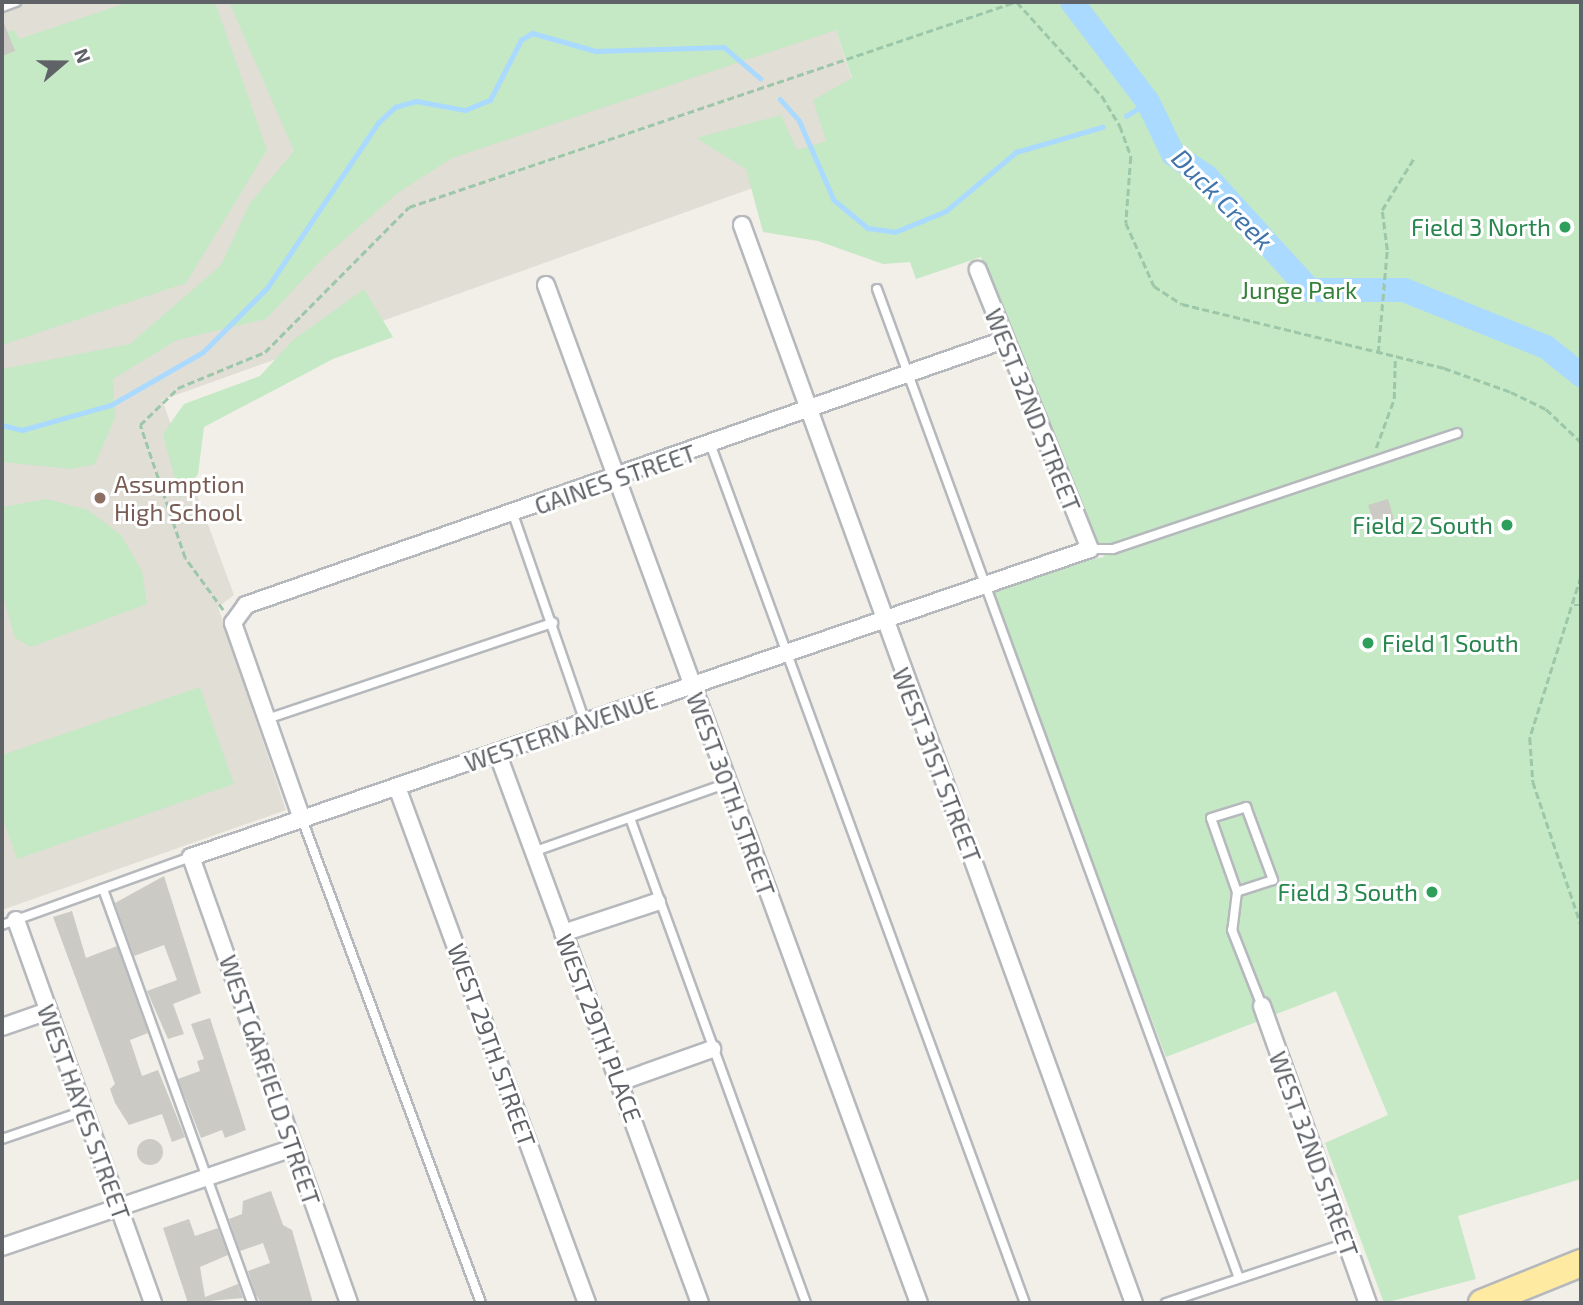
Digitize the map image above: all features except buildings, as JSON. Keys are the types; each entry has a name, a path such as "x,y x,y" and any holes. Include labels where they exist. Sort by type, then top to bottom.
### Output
{"highway":[{"path":"1482,1303 1581,1264"}],"street":[{"name":"WEST 31ST STREET","path":"742,225 882,621 1134,1303"},
{"name":"WEST 32ND STREET","path":"978,270 1090,549"},
{"name":"WEST 30TH STREET","path":"546,285 919,1303"},
{"name":"GAINES STREET","path":"233,623 246,605 617,479 1004,340"},
{"name":"WESTERN AVENUE","path":"191,857 1090,549"},
{"path":"233,623 302,819"},
{"name":"WEST 29TH PLACE","path":"497,752 700,1303"},
{"name":"WEST 29TH STREET","path":"397,787 587,1303"},
{"name":"WEST GARFIELD STREET","path":"191,857 349,1303"},
{"path":"563,933 657,902"},
{"name":"WEST HAYES STREET","path":"9,922 48,1011 153,1303"},
{"name":"WEST 32ND STREET","path":"1262,1006 1368,1303"},
{"path":"2,1027 48,1011"},
{"path":"620,1082 712,1049"},
{"path":"2,1247 293,1148"}],"lane":[{"path":"2,7 16,2"},
{"path":"877,289 1239,1278"},
{"path":"1090,549 1113,549 1457,433"},
{"path":"711,446 1025,1303"},
{"path":"513,514 553,623 585,722"},
{"path":"267,719 553,623"},
{"path":"533,852 728,783"},
{"path":"1237,892 1273,880 1246,807 1211,818 1237,892 1232,930 1262,1006"},
{"path":"630,818 657,902 806,1303"},
{"path":"302,819 481,1303"},
{"path":"9,922 191,857"},
{"path":"103,890 252,1303"},
{"path":"2,1139 84,1111"},
{"path":"1166,1303 1346,1243"}],"path":[{"path":"233,623 186,558 140,425 154,406 178,388 265,352 409,207 434,194 1016,2 1102,96 1120,126 1131,158 1126,223 1154,286 1182,304 1395,357 1511,391 1546,409 1581,442"},
{"path":"1378,353 1387,266 1382,209 1414,158"},
{"path":"1369,463 1394,400 1395,357"},
{"path":"1581,576 1530,738 1533,782 1581,925"},
{"path":"1574,605 1581,605"}],"shaded area":[{"name":"Assumption High School","path":"2,2 827,2 873,145 162,400 234,595 218,607 286,810 2,910"}],"green space":[{"path":"129,2 215,2 267,150 186,283 2,345 2,34 14,30 19,39"},
{"name":"Junge Park","path":"229,2 1581,2 1581,1179 1458,1216 1476,1279 1384,1303 1325,1143 1388,1115 1336,991 1166,1057 986,585 1104,557 981,257 916,279 910,262 883,264 818,241 763,232 746,169 696,138 781,115 797,150 826,141 813,100 852,78 836,30 452,158 399,192 323,258 266,319 177,340 113,379 115,418 95,464 72,469 2,462 2,369 130,344 221,265 250,203 294,151"},
{"path":"364,289 393,337 333,359 204,427 198,474 180,498 163,434 184,404 260,376 293,340"},
{"path":"47,499 88,510 121,535 142,571 147,604 31,647 15,638 2,592 2,507"},
{"path":"200,687 234,784 17,859 2,816 2,755"}],"waterway":[{"name":"Duck Creek","path":"1072,2 1148,102 1173,154 1207,177 1310,290 1404,290 1546,347 1581,375"},
{"path":"2,425 22,430 111,405 203,352 267,288 378,123 395,107 416,101 465,110 490,100 521,40 532,33 596,51 724,47 760,78"},
{"path":"780,99 799,120 834,200 868,228 895,232 946,211 1016,152 1102,127"},
{"path":"1126,116 1148,102"}],"place":[{"name":"Field 3 North","path":"1565,227"},
{"name":"Assumption High School","path":"100,498"},
{"name":"Field 2 South","path":"1507,525"},
{"name":"Field 1 South","path":"1368,643"},
{"name":"Field 3 South","path":"1432,892"}]}
